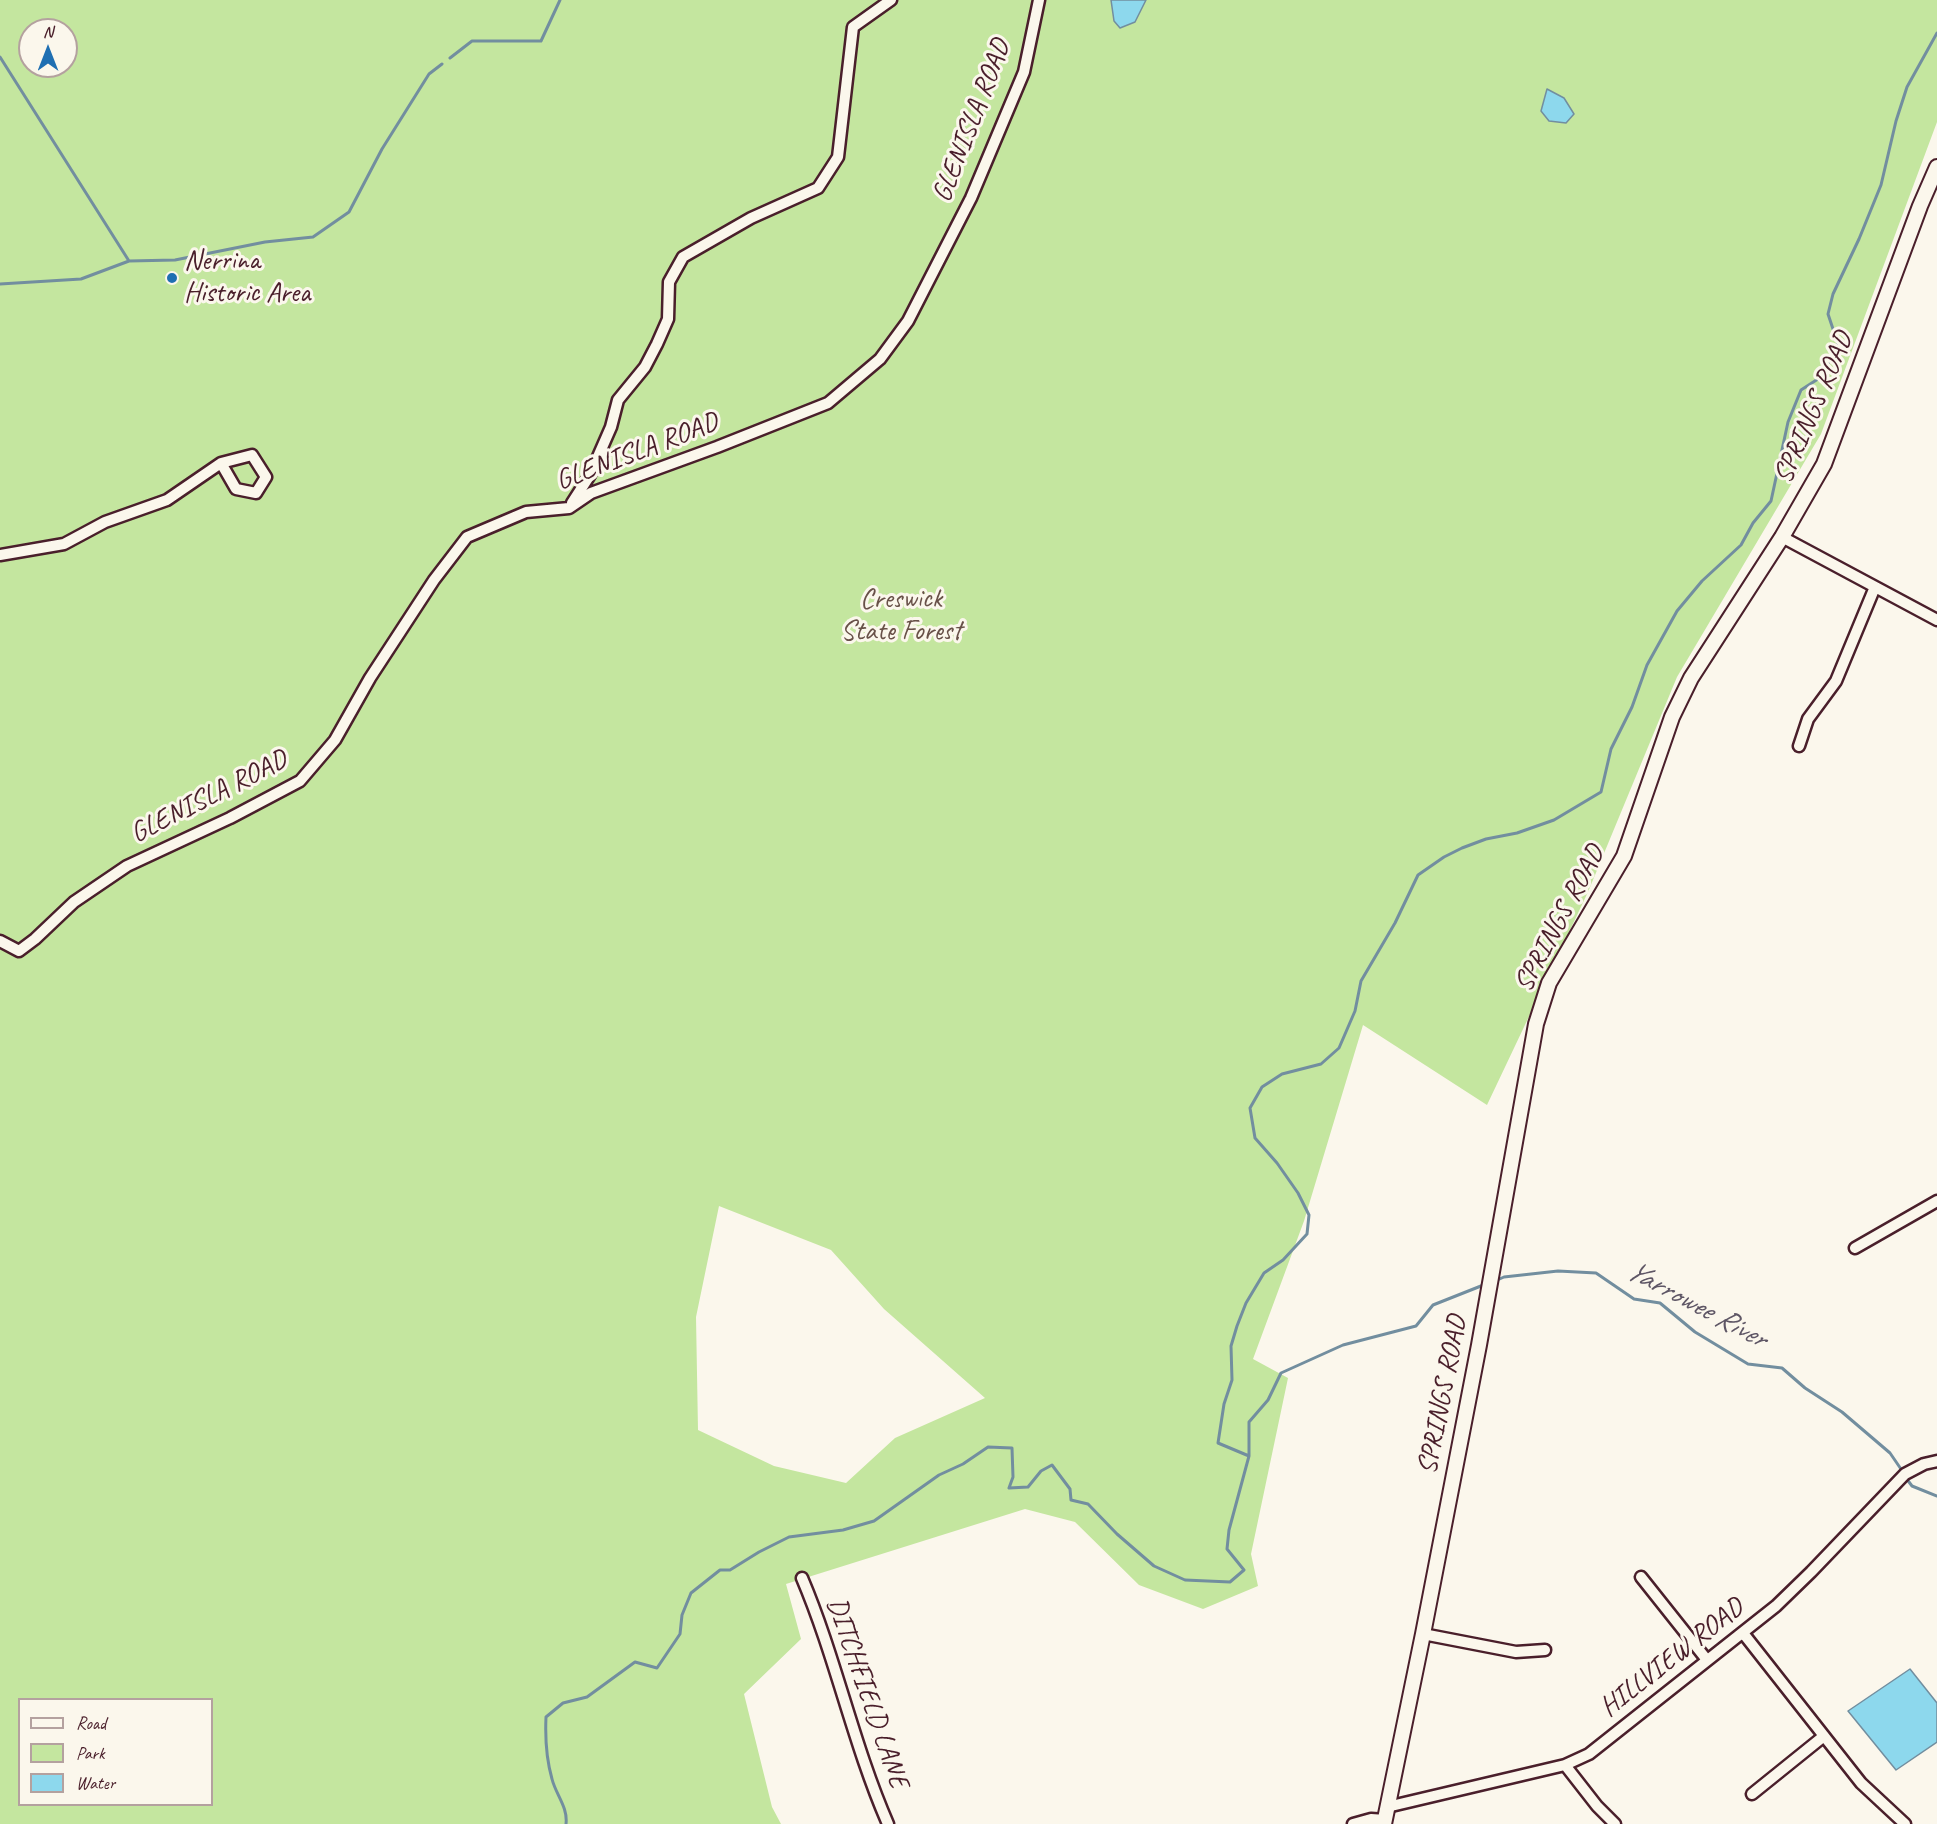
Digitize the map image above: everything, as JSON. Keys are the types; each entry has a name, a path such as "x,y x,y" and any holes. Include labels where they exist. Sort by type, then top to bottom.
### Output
{"street":[{"path":"569,508 590,475 611,428 618,400 645,367 657,344 668,319 669,282 683,257 751,218 819,188 838,157 853,27 891,0"},
{"name":"GLENISLA ROAD","path":"0,941 19,951 74,902 127,866 230,818 300,781 335,740 370,678 434,580 467,537 526,512 569,508 591,493 828,403 880,359 908,321 971,198 1024,72 1039,0"},
{"name":"SPRINGS ROAD","path":"1385,1817 1485,1312 1536,1024 1549,982 1624,855 1672,717 1691,678 1816,480 1830,450 1920,206 1937,167"},
{"path":"0,555 64,544 105,522 167,500 221,463"},
{"path":"1782,537 1937,620"},
{"path":"1800,746 1807,721 1836,681 1875,587"},
{"path":"1855,1248 1937,1202"},
{"name":"HILLVIEW ROAD","path":"1353,1824 1385,1817 1565,1765 1593,1752 1743,1633 1800,1584 1905,1473 1937,1461"},
{"path":"1641,1577 1707,1660"},
{"name":"DITCHFIELD LANE","path":"802,1578 888,1824"},
{"path":"1743,1633 1861,1783 1905,1824"},
{"path":"1423,1634 1516,1652 1545,1650"},
{"path":"1752,1794 1824,1736"},
{"path":"1565,1765 1597,1806 1615,1824"}],"green space":[{"name":"Creswick State Forest","path":"0,0 1937,0 1937,122 1821,434 1677,677 1588,892 1487,1105 1363,1025 1304,1221 1253,1359 1288,1378 1251,1554 1258,1586 1203,1609 1139,1585 1075,1522 1025,1509 786,1584 801,1639 744,1694 772,1807 781,1824 0,1824","holes":["719,1206 831,1250 884,1309 985,1398 895,1438 846,1483 774,1466 698,1430 696,1317"]}],"water":[{"path":"1111,0 1146,0 1135,22 1120,28 1114,21"},
{"path":"1547,89 1564,98 1574,114 1566,123 1549,121 1541,111"},
{"path":"1910,1669 1937,1703 1937,1742 1896,1770 1848,1711"}],"waterway":[{"path":"450,58 472,41 541,41 560,0"},
{"path":"1249,1456 1218,1443 1224,1404 1232,1380 1231,1346 1246,1303 1264,1273 1283,1260 1307,1234 1309,1215 1298,1193 1277,1163 1255,1138 1250,1108 1262,1087 1282,1074 1321,1064 1339,1048 1355,1011 1361,981 1395,923 1418,875 1462,848 1554,820 1601,792 1611,749 1632,707 1647,665 1677,611 1702,581 1741,545 1753,523 1771,501 1788,422 1801,390 1821,377 1838,344 1828,314 1833,294 1881,185 1896,121 1907,87 1937,33"},
{"path":"0,57 129,261"},
{"path":"0,284 81,279 129,261 175,260 265,242 313,237 349,212 382,149 429,74 442,64"},
{"name":"Yarrowee River","path":"1495,1281 1504,1277 1558,1271 1596,1273 1634,1299 1660,1303 1695,1332 1748,1364 1782,1368 1805,1388 1842,1412 1890,1453 1903,1472"},
{"name":"Yarrowee River","path":"566,1824 564,1807 548,1764 546,1717 563,1703 587,1697 635,1662 657,1668 680,1634 682,1615 691,1593 720,1570 730,1570 789,1537 843,1530 874,1521 939,1475 963,1464 988,1447 1012,1448 1013,1477 1009,1488 1028,1487 1041,1471 1052,1465 1070,1489 1071,1500 1088,1504 1117,1534 1154,1566 1185,1580 1230,1582 1244,1570 1227,1549 1229,1530 1249,1456 1249,1422 1268,1400 1281,1373 1343,1345 1416,1326 1433,1305 1486,1284"},
{"name":"Yarrowee River","path":"1906,1478 1912,1486 1937,1496"}],"place":[{"name":"Nerrina Historic Area","path":"172,278"}]}
